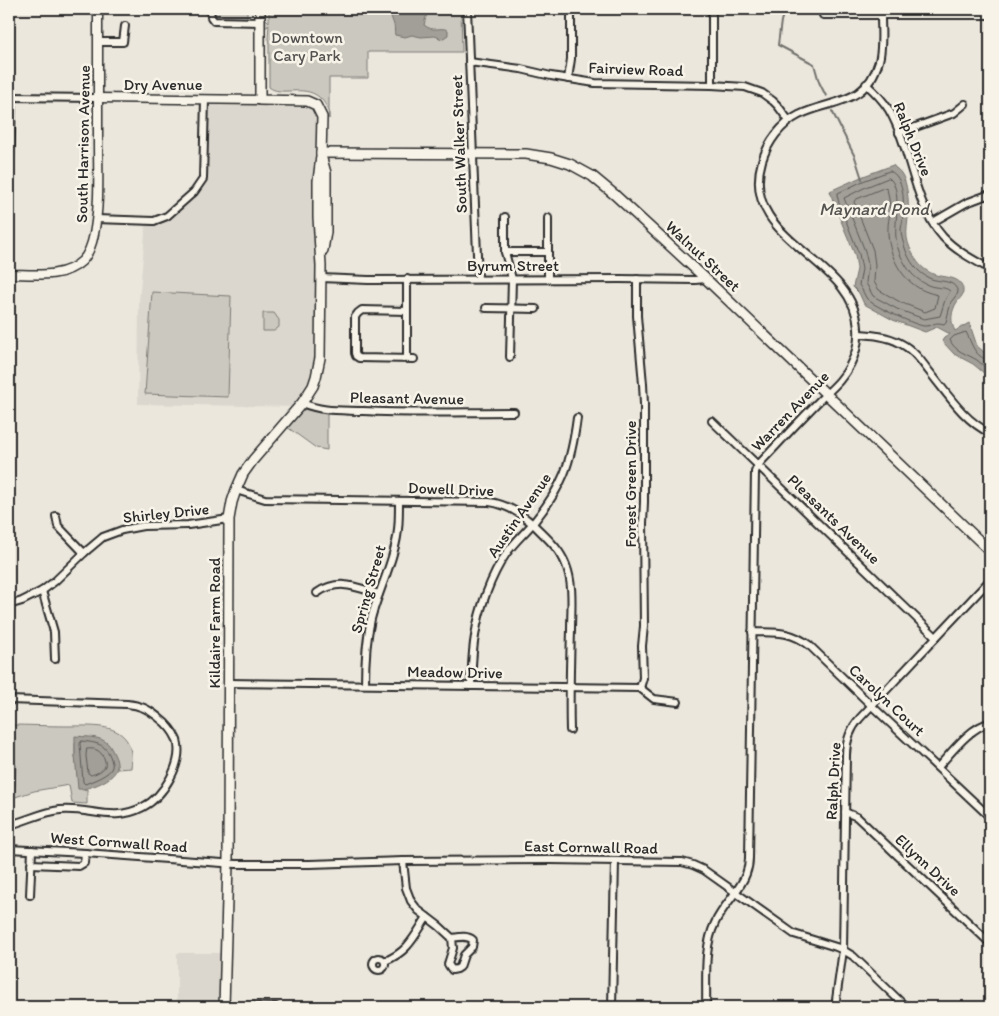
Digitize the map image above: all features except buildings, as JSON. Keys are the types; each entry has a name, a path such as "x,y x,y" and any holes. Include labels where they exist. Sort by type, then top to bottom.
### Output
{"main road":[{"path":"260,9 260,100"},
{"name":"Dry Avenue","path":"260,100 302,100 316,105"},
{"name":"Kildaire Farm Road","path":"224,1006 228,863 229,519 232,502 243,474 302,403 313,386 320,358 321,266 318,228 318,181 322,154 322,117 316,105"},
{"name":"Walnut Street","path":"322,154 526,154 541,156 578,168 597,180 615,195 706,279 990,551"}],"street":[{"name":"South Harrison Avenue","path":"9,274 52,274 65,271 83,260 90,248 96,219 98,180 98,9"},
{"path":"210,9 211,17 214,21 260,22"},
{"name":"South Walker Street","path":"467,9 478,279"},
{"path":"568,79 571,60 571,9"},
{"path":"712,9 712,85"},
{"path":"823,15 990,15"},
{"name":"Warren Avenue","path":"706,1007 709,938 718,917 747,872 749,858 754,478 758,465 845,374 856,352 859,334 856,313 845,290 774,224 763,203 759,186 759,175 764,157 772,140 789,121 804,113 846,100 866,84 874,73 880,59 882,45 881,16"},
{"path":"98,42 123,42 125,26"},
{"name":"Fairview Road","path":"469,62 515,68 594,83 745,87 766,96 778,106 789,121"},
{"name":"Ralph Drive","path":"866,84 889,110 899,133 923,204 942,236 990,269"},
{"path":"9,192 10,97"},
{"name":"Dry Avenue","path":"10,97 260,100"},
{"path":"96,219 154,221 167,216 194,192 203,179 205,99"},
{"path":"899,133 954,113 965,104"},
{"path":"933,222 966,203 990,194"},
{"path":"505,217 505,252 512,279 510,357"},
{"path":"548,218 548,279"},
{"path":"505,252 548,252"},
{"name":"Byrum Street","path":"320,278 407,280 706,279"},
{"name":"Forest Green Drive","path":"637,279 637,316 644,404 644,626 642,646 643,678 640,688"},
{"path":"407,280 410,359 359,358 356,356 355,317 358,313 362,310 407,310"},
{"path":"486,308 536,309"},
{"path":"859,334 882,336 901,344 911,351 965,416 975,425 990,433"},
{"name":"Pleasant Avenue","path":"302,403 316,409 331,411 406,413 514,412"},
{"name":"Austin Avenue","path":"472,686 475,634 483,603 506,554 551,499 562,480 571,456 576,418"},
{"name":"Pleasants Avenue","path":"712,421 936,637"},
{"name":"Dowell Drive","path":"236,490 265,499 495,502 516,511 558,549 564,559 569,575 571,598 570,730"},
{"name":"Spring Street","path":"365,684 367,639 371,618 395,549 399,525 399,501"},
{"path":"56,516 58,526 84,554"},
{"name":"Shirley Drive","path":"9,605 42,591 103,537 122,530 143,526 188,525 229,519"},
{"name":"Ralph Drive","path":"835,1007 843,950 845,812 847,741 849,734 856,723 990,580"},
{"path":"318,593 325,588 343,584 379,594"},
{"path":"42,591 54,632 55,659"},
{"name":"Carolyn Court","path":"752,632 790,634 809,645 990,817"},
{"name":"Meadow Drive","path":"228,682 640,688 654,699 678,702"},
{"path":"9,700 140,706 150,711 169,726 177,741 178,751 172,774 165,788 153,801 134,811 115,815 59,810 9,825"},
{"path":"938,767 971,732 982,725 990,723"},
{"name":"Ellynn Drive","path":"845,812 857,817 990,943"},
{"name":"West Cornwall Road","path":"9,849 228,863"},
{"path":"30,895 32,850"},
{"path":"31,864 79,866 84,863 85,853"},
{"name":"East Cornwall Road","path":"228,863 302,864 551,860 676,861 687,863 704,870 736,891 794,934 843,950 853,956 906,1007"},
{"path":"404,861 406,888 409,898 415,907 452,938 472,939 472,947 464,955 457,970 454,970 448,964 452,953 452,938"},
{"path":"612,1007 615,861"},
{"path":"385,961 405,950 427,917"},
{"path":"224,1006 276,1007"}],"shaded area":[{"path":"205,99 302,100 319,109 318,370 298,407 138,404 139,302 146,222 163,218 202,182"},
{"path":"177,953 226,953 224,1007 177,1007"}],"green space":[{"path":"212,9 247,10 247,21 214,18"},
{"name":"Downtown Cary Park","path":"269,9 461,9 462,52 368,52 368,78 329,78 329,119 325,104 313,93 306,91 280,91 269,87 269,24 267,27 264,27 266,19 269,22"},
{"path":"152,292 231,296 228,397 145,394"},
{"path":"263,313 274,313 279,320 279,327 274,331 263,331"},
{"path":"302,409 327,413 327,450 316,448 287,427"},
{"path":"9,725 91,726 113,730 121,734 128,742 131,753 131,768 117,769 117,765 75,743 75,756 82,790 87,789 87,804 72,803 69,785 34,791 9,799 9,786 15,786 16,765 10,763"}],"water":[{"path":"397,9 424,9 427,13 424,25 431,29 448,30 448,35 442,39 435,36 421,37 412,35 405,37 395,35 391,14"},
{"name":"Maynard Pond","path":"893,165 901,173 907,188 907,235 911,250 917,262 927,271 952,278 960,283 963,293 952,313 953,328 955,331 969,323 977,346 990,357 990,378 973,364 954,354 942,341 950,334 937,327 925,332 893,320 864,304 859,293 853,287 857,269 855,255 830,191"},
{"path":"75,736 91,737 103,740 108,744 115,755 117,763 112,776 95,786 78,789"}],"waterway":[{"path":"785,9 781,21 778,45 814,64 819,82 826,96"},
{"path":"832,111 855,157 862,179"}]}
